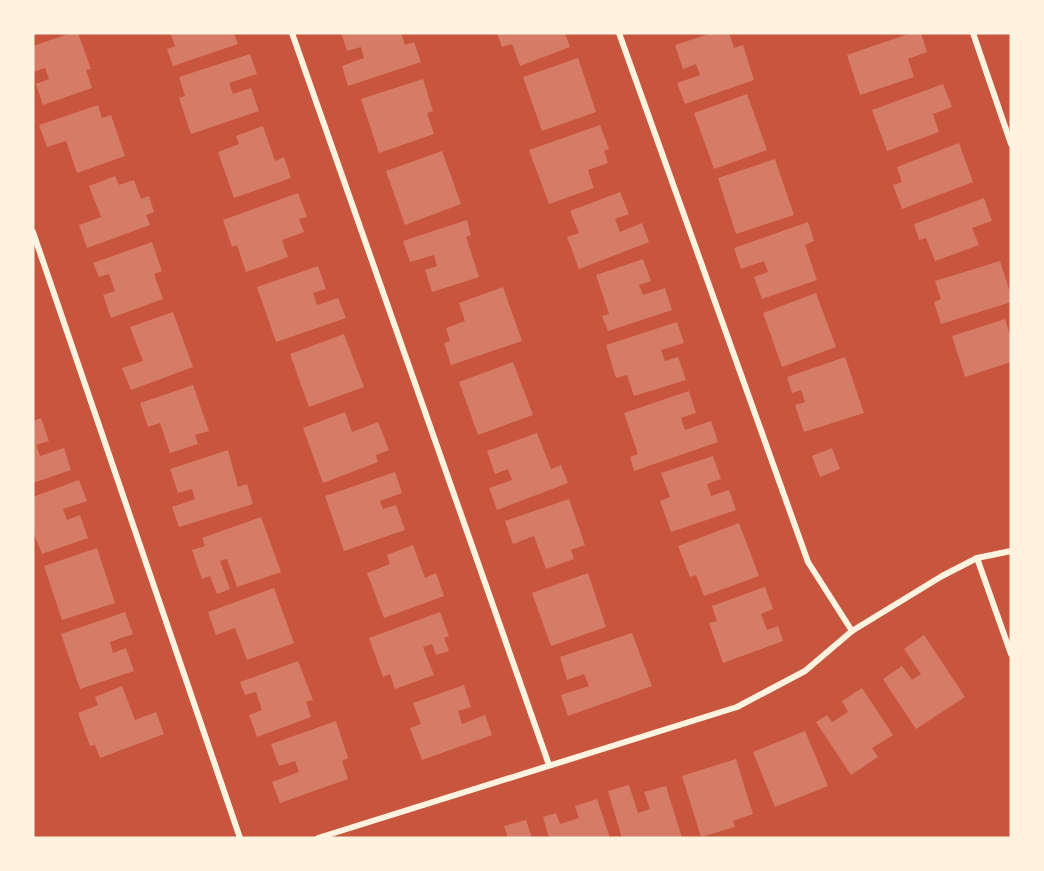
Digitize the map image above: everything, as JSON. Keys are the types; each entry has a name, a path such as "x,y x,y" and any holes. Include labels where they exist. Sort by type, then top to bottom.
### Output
{"street":[{"path":"292,33 549,765"},
{"path":"620,33 808,562 852,631"},
{"path":"973,33 1011,144"},
{"path":"33,232 240,838"},
{"path":"318,838 737,707 805,671 852,631 942,576 977,558 1011,551"},
{"path":"977,558 1011,654"}],"building":[{"path":"71,33 78,33 91,69 86,70 92,88 43,105 36,84 49,79 45,68 33,72 33,46"},
{"path":"170,33 234,33 238,44 173,66 167,49 175,46"},
{"path":"341,33 401,33 405,45 414,42 421,62 348,86 342,66 364,58 361,47 347,51"},
{"path":"497,33 565,33 570,47 520,66 512,44 502,47"},
{"path":"712,33 729,33 734,48 743,45 754,80 685,104 677,83 700,75 696,64 683,69 675,45"},
{"path":"911,33 921,33 927,52 908,59 914,77 860,95 847,55"},
{"path":"250,54 257,74 229,83 233,94 251,88 259,111 191,134 179,98 185,96 179,77"},
{"path":"578,58 596,112 542,131 523,77"},
{"path":"423,79 433,111 427,113 434,134 379,153 361,99"},
{"path":"943,84 952,107 933,114 939,132 887,151 872,110"},
{"path":"747,94 767,150 714,169 694,113"},
{"path":"98,105 102,118 111,115 125,156 77,173 66,141 47,147 39,125"},
{"path":"600,125 609,149 604,151 608,163 588,170 594,188 549,204 529,150"},
{"path":"263,126 275,161 284,157 291,178 234,198 218,152 239,144 236,136"},
{"path":"959,143 973,182 902,209 893,185 902,182 897,167"},
{"path":"442,151 461,204 405,225 386,171"},
{"path":"775,159 794,215 736,234 718,178"},
{"path":"115,176 119,185 134,180 141,199 149,196 154,212 146,215 150,225 87,248 79,225 101,217 89,186"},
{"path":"620,192 629,214 615,219 620,232 642,223 649,242 579,269 567,237 579,233 570,211"},
{"path":"298,193 307,217 299,219 304,232 282,240 288,257 246,272 237,245 232,247 223,220"},
{"path":"984,198 992,221 972,228 979,245 935,261 926,238 919,240 914,224"},
{"path":"467,220 471,235 466,237 479,277 432,292 425,270 437,266 434,255 410,262 403,241"},
{"path":"808,222 814,241 805,245 817,280 762,299 754,277 768,272 764,261 741,269 734,248"},
{"path":"152,242 162,271 154,274 163,299 111,318 103,295 115,291 109,274 99,277 93,263"},
{"path":"643,259 651,281 639,285 643,295 665,288 672,310 608,331 602,316 609,314 596,275"},
{"path":"1000,261 1011,295 1011,302 941,324 934,302 941,299 935,281"},
{"path":"318,266 326,289 313,293 317,305 338,298 346,318 276,342 257,287"},
{"path":"503,287 522,341 451,365 444,343 450,341 446,328 465,321 459,303"},
{"path":"816,293 836,347 782,367 763,313"},
{"path":"173,312 193,367 131,390 122,368 143,361 130,327"},
{"path":"1005,319 1011,338 1011,362 965,377 952,336"},
{"path":"677,322 684,343 661,350 665,361 678,357 686,380 634,396 627,375 616,378 606,345"},
{"path":"344,334 364,387 309,407 290,354"},
{"path":"845,357 864,413 804,432 795,405 805,402 801,390 792,393 787,377"},
{"path":"513,362 533,415 478,435 459,382"},
{"path":"193,385 209,431 195,435 198,444 170,453 160,423 148,427 140,403"},
{"path":"689,391 696,413 681,418 685,430 711,421 718,442 634,471 630,457 638,454 624,413"},
{"path":"345,412 352,432 378,422 389,450 376,455 378,462 323,483 303,428"},
{"path":"41,418 49,441 36,445 40,456 64,448 71,470 33,483 33,421"},
{"path":"537,433 551,469 561,465 568,483 497,510 489,488 512,480 508,469 495,474 487,451"},
{"path":"832,448 840,469 820,477 812,456"},
{"path":"228,450 238,487 247,484 253,504 179,527 172,507 195,499 192,489 178,493 170,469"},
{"path":"713,456 721,479 707,484 711,496 729,490 736,510 671,532 660,501 670,497 661,473"},
{"path":"395,472 402,493 380,501 383,509 396,505 405,530 344,551 325,496"},
{"path":"79,480 87,501 63,509 67,520 80,515 88,538 42,554 33,531 33,497"},
{"path":"569,499 585,545 571,550 574,559 546,569 534,536 513,544 505,521"},
{"path":"261,517 281,572 237,587 227,559 220,561 230,589 217,594 210,576 202,579 192,550 205,546 202,538"},
{"path":"739,523 759,576 704,596 696,575 690,577 678,546"},
{"path":"413,545 425,578 436,573 444,596 384,618 367,573 390,564 387,555"},
{"path":"97,548 115,603 62,620 44,566"},
{"path":"588,573 606,627 551,646 532,593"},
{"path":"765,587 773,609 761,614 767,630 778,626 783,641 723,663 709,623 717,621 712,606"},
{"path":"274,588 294,643 247,660 235,628 216,635 208,612"},
{"path":"125,612 133,634 110,642 113,653 126,648 134,671 80,689 61,634"},
{"path":"440,612 449,636 444,638 449,651 436,655 432,644 423,647 434,675 395,689 390,674 383,677 369,638"},
{"path":"632,633 652,686 568,716 561,695 589,686 584,674 567,680 560,657"},
{"path":"924,635 965,697 916,729 883,679 902,666 912,680 921,674 904,649"},
{"path":"298,661 313,700 306,702 311,717 257,737 249,715 262,710 256,692 245,695 240,682"},
{"path":"464,685 471,707 458,711 462,724 485,715 492,735 422,760 410,728 421,724 413,703"},
{"path":"122,686 135,720 156,712 164,734 100,758 95,745 90,746 78,713 98,705 95,697"},
{"path":"862,688 893,735 872,748 878,757 851,775 816,722 827,715 832,722 848,712 842,701"},
{"path":"336,721 348,758 342,761 348,779 280,803 272,782 299,772 295,761 279,766 271,744"},
{"path":"805,731 828,786 775,807 753,752"},
{"path":"736,759 753,814 733,821 735,827 701,837 682,776"},
{"path":"629,785 638,813 650,809 644,792 666,786 682,838 622,838 608,791"},
{"path":"597,799 610,838 549,838 543,817 556,813 560,824 579,818 575,806"},
{"path":"526,820 532,838 508,838 504,826"}]}
